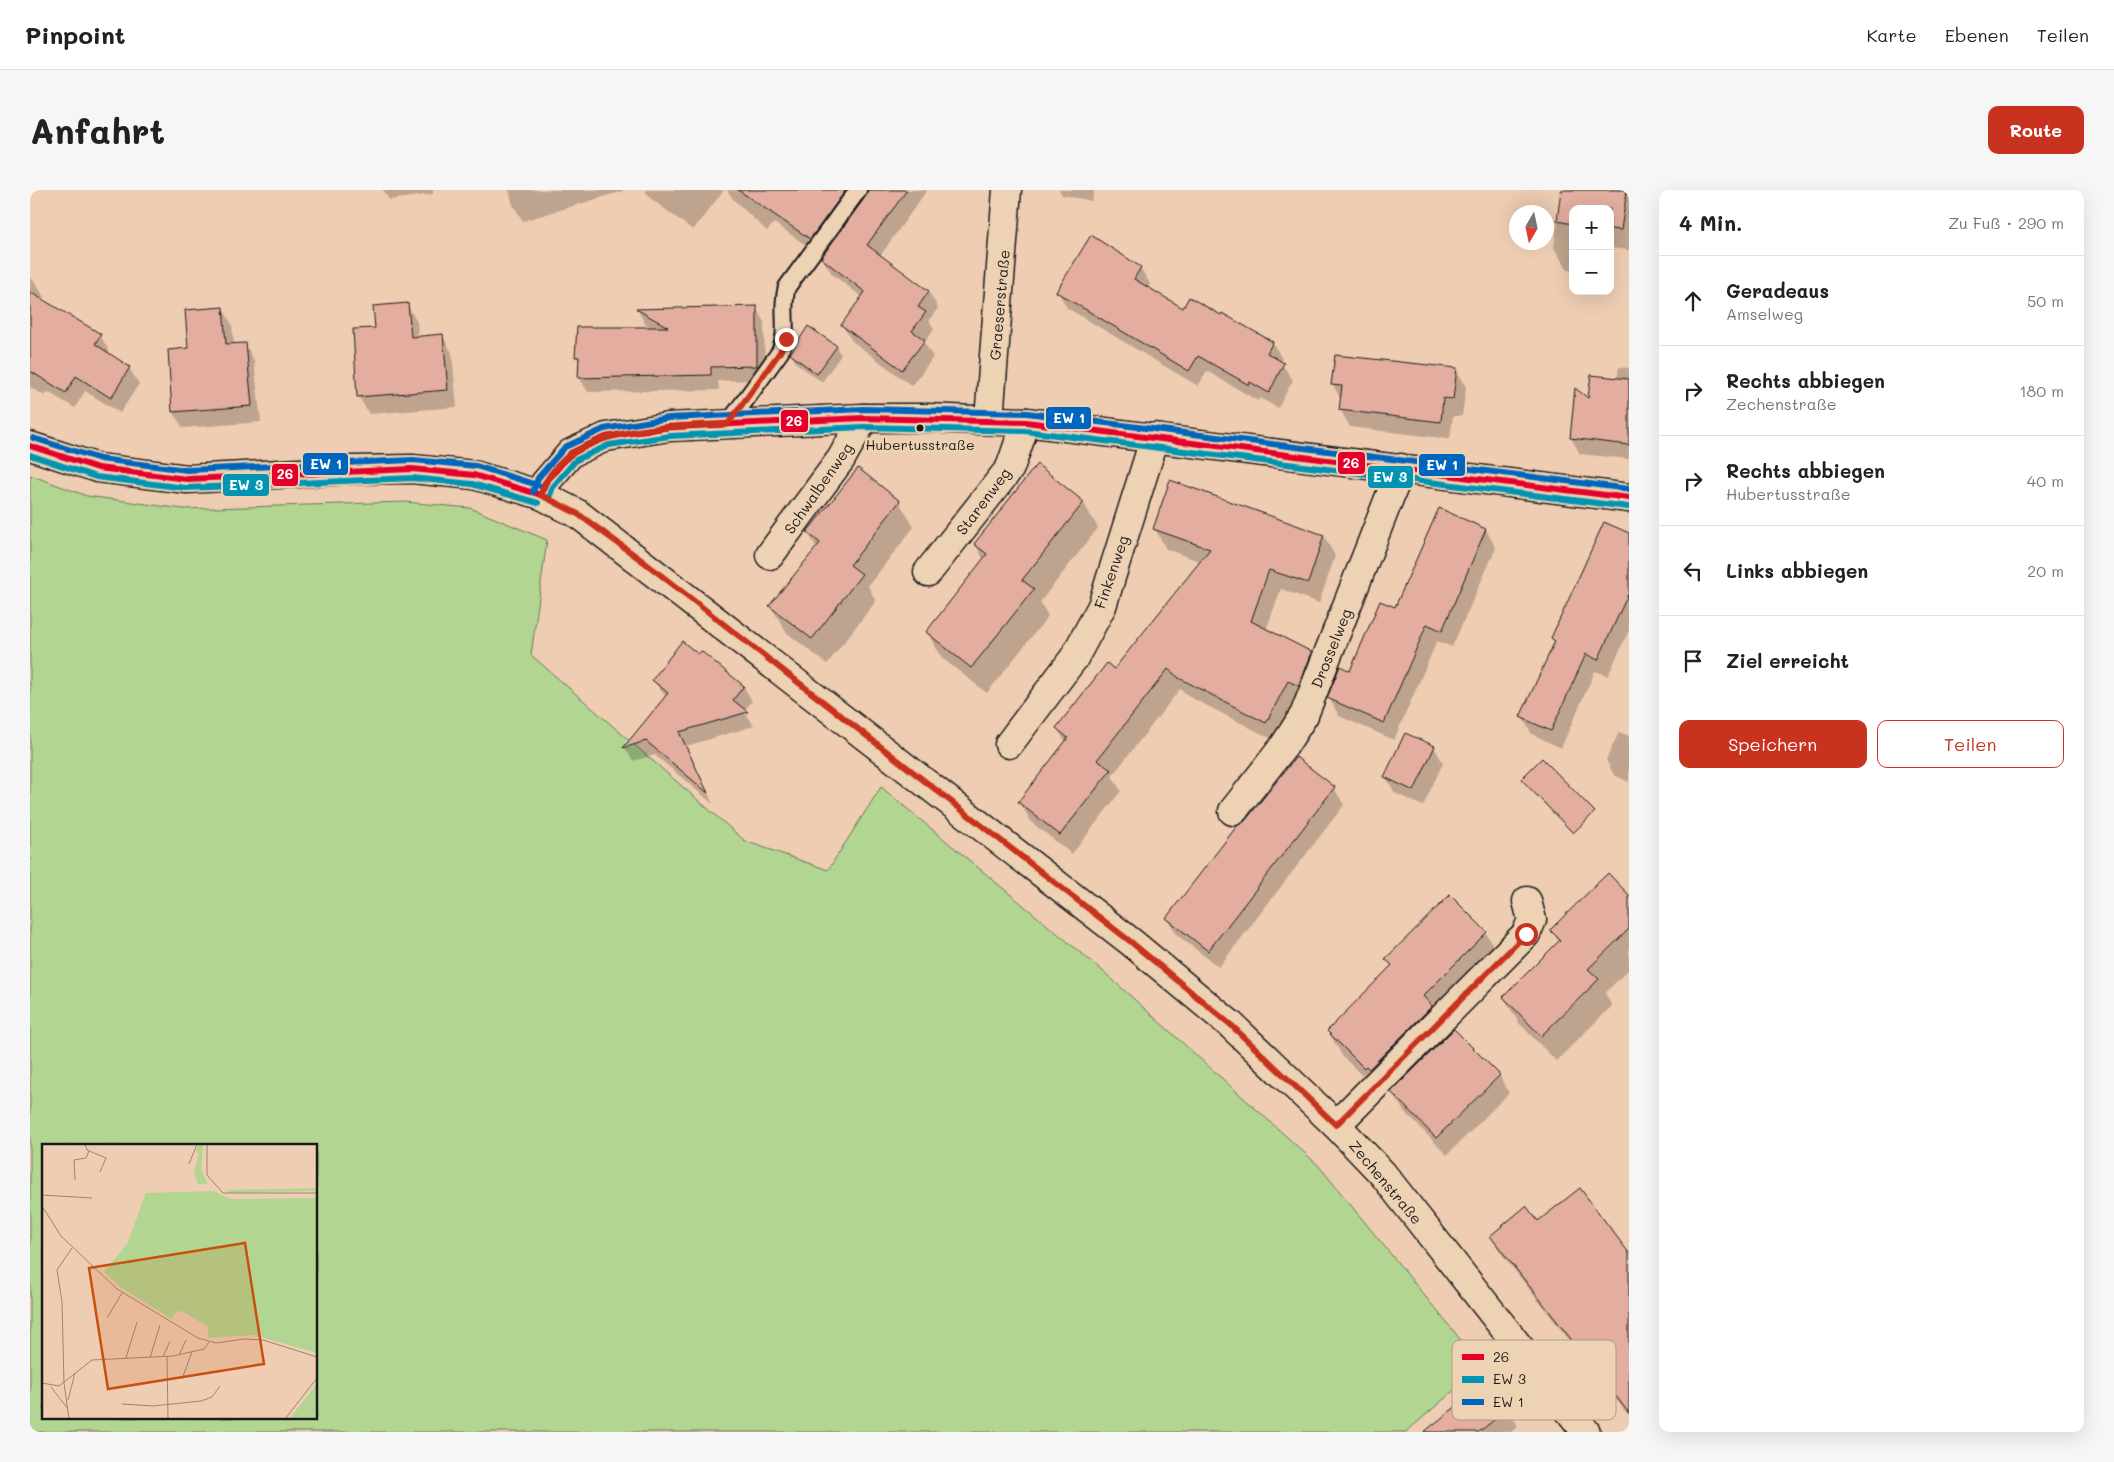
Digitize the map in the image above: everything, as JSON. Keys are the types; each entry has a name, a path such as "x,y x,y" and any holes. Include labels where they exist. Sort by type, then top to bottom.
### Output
{"street":[{"name":"Graeserstraße","path":"989,419 1007,190"},
{"path":"541,495 545,483 571,453 606,437 668,427 864,418 989,419 1026,422 1629,498"},
{"name":"Schwalbenweg","path":"770,556 841,459 864,418"},
{"name":"Starenweg","path":"928,572 1010,468 1026,422"},
{"name":"Finkenweg","path":"1009,744 1074,658 1102,606 1155,437"},
{"name":"Zechenstraße","path":"30,446 98,468 187,479 352,470 412,469 474,475 541,495 578,514 644,562 1131,942 1231,1025 1336,1125 1382,1173 1514,1340"},
{"name":"Drosselweg","path":"1233,812 1284,746 1304,715 1401,468"},
{"path":"1336,1125 1526,934 1532,920 1526,901"},
{"name":"Zechenstraße","path":"1577,1420 1586,1432"}],"lane":[{"path":"728,424 780,352 786,339 783,301 787,287 858,190"}],"green space":[{"path":"30,475 87,496 183,509 405,502 470,508 547,540 531,655 745,841 828,870 881,787 1105,973 1318,1165 1461,1340 1452,1340 1452,1392 1406,1432 30,1432"}],"building":[{"path":"738,190 846,190 810,239"},
{"path":"868,190 907,190 867,245 929,291 918,307 926,312 912,331 925,340 902,370 841,325 865,292 821,258 866,196"},
{"path":"1561,190 1627,190 1621,230 1614,229 1614,205 1569,205 1569,223 1557,221"},
{"path":"1091,235 1141,267 1134,279 1183,308 1189,297 1273,342 1267,353 1284,363 1269,393 1250,382 1249,385 1198,356 1189,371 1056,292"},
{"path":"30,292 101,334 95,344 130,367 111,398 76,376 66,393 30,371"},
{"path":"408,303 411,337 443,334 448,390 357,397 353,329 375,328 373,306"},
{"path":"757,306 757,366 711,367 711,375 578,378 579,357 575,357 577,327 668,327 636,309"},
{"path":"223,307 226,344 246,343 252,406 172,412 168,350 188,348 185,310"},
{"path":"808,326 837,346 817,374 790,354"},
{"path":"1335,355 1457,368 1453,399 1443,398 1441,422 1339,410 1342,386 1331,385"},
{"path":"1591,375 1629,379 1629,445 1570,438 1575,388 1588,398"},
{"path":"1037,464 1084,502 1022,580 1034,589 971,668 926,632 987,554 974,544"},
{"path":"858,468 900,501 850,565 862,574 812,639 769,606 820,543 807,532"},
{"path":"1170,480 1324,535 1308,583 1269,570 1251,621 1312,652 1299,686 1288,681 1266,723 1179,678 1168,669 1097,760 1111,770 1060,835 1018,802 1068,738 1056,728 1107,663 1114,669 1210,549 1153,529"},
{"path":"1439,508 1486,529 1442,631 1427,624 1384,723 1327,698 1340,666 1350,671 1380,601 1395,607"},
{"path":"1604,522 1629,533 1629,592 1598,660 1586,654 1551,731 1520,717 1555,641 1551,638"},
{"path":"682,641 698,654 701,651 744,686 733,700 748,712 679,732 708,793 646,741 623,748 668,693 652,680"},
{"path":"1405,733 1435,746 1414,791 1384,777"},
{"path":"1296,757 1335,787 1208,951 1166,918 1237,826 1245,821"},
{"path":"1542,758 1595,812 1573,833 1521,779"},
{"path":"1608,873 1629,895 1629,929 1588,969 1599,979 1541,1036 1503,997 1560,940 1550,930"},
{"path":"1450,895 1487,932 1423,996 1432,1006 1369,1069 1366,1066 1364,1068 1327,1031 1392,965 1385,959"},
{"path":"1454,1029 1500,1075 1436,1138 1391,1092"},
{"path":"1580,1188 1629,1253 1629,1413 1616,1396 1616,1340 1572,1340 1490,1236 1526,1206 1538,1221"},
{"path":"1452,1410 1452,1420 1494,1420 1479,1432 1424,1432"}],"transit line":[{"path":"533,492 538,478 565,447 604,429 669,418 864,409 1027,413 1629,489"},
{"name":"26","path":"541,495 545,483 571,453 606,437 669,427 864,418 1026,422 1629,498"},
{"path":"549,498 553,487 576,460 609,445 670,436 864,427 1025,431 1628,507"},
{"path":"33,438 100,459 187,470 413,460 476,466 544,487"},
{"name":"26","path":"30,446 98,468 187,479 412,469 474,475 541,495"},
{"path":"30,455 96,477 186,488 412,478 472,484 538,503"}],"place":[{"name":"Hubertusstraße","path":"920,428"}],"route":[{"path":"786,339 780,352 728,424 668,427 606,437 571,453 545,483 541,495 578,514 644,562 1131,942 1231,1025 1336,1125 1526,934"}]}
